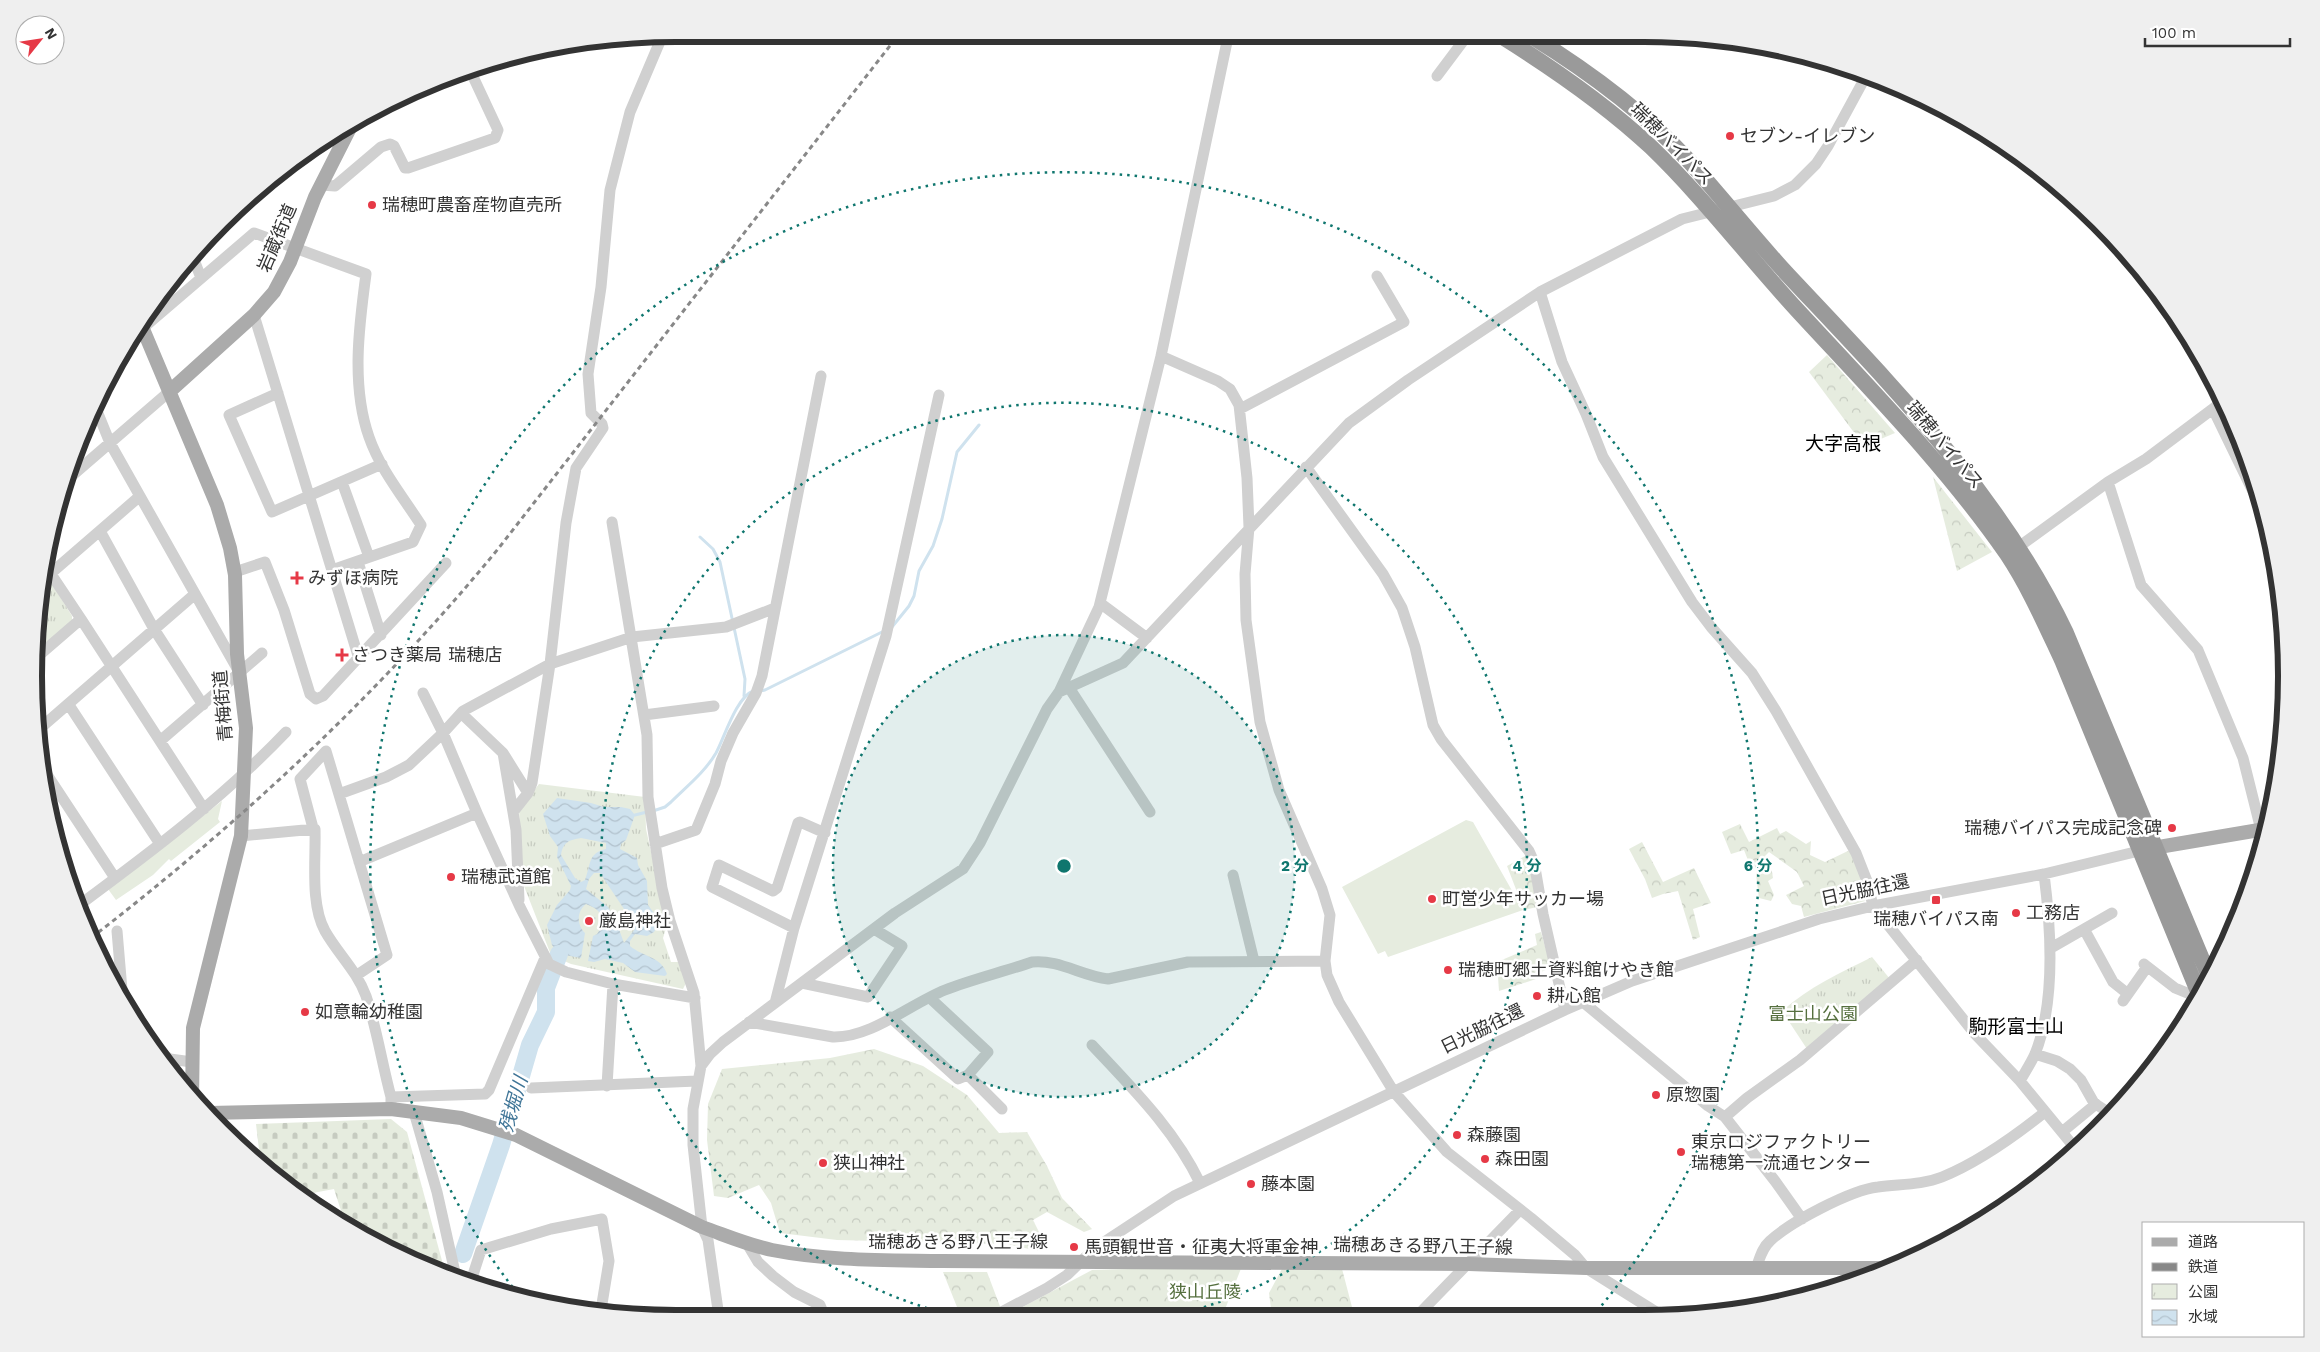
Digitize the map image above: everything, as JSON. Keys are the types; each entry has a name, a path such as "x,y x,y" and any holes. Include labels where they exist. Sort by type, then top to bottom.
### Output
{"highway":[{"name":"瑞穂バイパス","path":"1512,43 1567,78 1627,126 1671,167 1799,312 1925,448 2013,551 2050,600 2066,633 2147,849 2195,988"},
{"name":"瑞穂バイパス","path":"1542,43 1577,65 1639,114 1689,161 1729,208 1939,440 1987,501 2013,551"},
{"name":"瑞穂バイパス","path":"2147,849 2205,969"}],"main road":[{"name":"岩蔵街道","path":"170,391 254,315 278,284 321,185 346,135"},
{"name":"青梅街道","path":"144,332 220,514 235,572 239,672 247,735 241,836 231,883 193,1028 192,1085"},
{"name":"日光脇往還","path":"2147,849 2257,834"},
{"name":"瑞穂あきる野八王子線","path":"217,1113 391,1103 414,1112 460,1118 492,1126 516,1135 702,1227 746,1242 796,1254 857,1260 1469,1264 1586,1268 1868,1268"}],"street":[{"path":"513,812 528,793 532,783 550,664 566,523 576,468 603,426 590,413 588,374 601,287 610,190 630,112 659,43"},
{"path":"701,1066 710,1054 749,1022 874,929 926,892 952,877 968,863 1020,766 1047,709 1063,689 1100,603 1161,356 1227,43"},
{"path":"1437,76 1462,43"},
{"path":"321,185 335,186 381,147 390,144 394,146 405,168 408,168 496,138 498,130 473,76"},
{"path":"1063,689 1123,663 1306,467 1358,416 1465,341 1540,292 1682,219 1774,196 1803,179 1828,146 1863,82"},
{"path":"157,312 254,233 366,274 362,309 359,394 369,436 382,464 421,525 413,542 332,570"},
{"path":"195,263 201,278"},
{"path":"1240,409 1404,322 1378,276"},
{"path":"1540,292 1562,362 1603,457 1676,579 1711,627 1752,673 1776,711 1856,853 1867,881 1872,906 1975,1034 2020,1081 2071,1143"},
{"path":"254,315 359,659"},
{"path":"1161,356 1218,381 1230,389 1236,396 1240,409 1247,478 1249,527 1245,574 1246,620 1260,722 1279,790 1322,889 1330,915 1324,961 1327,975 1339,1002 1394,1092 1447,1152 1575,1255 1586,1268 1652,1310"},
{"path":"655,844 696,830 716,784 721,761 733,733 757,691 776,608 821,376"},
{"path":"76,472 170,391"},
{"path":"278,393 229,415 272,512 382,464"},
{"path":"775,1003 794,928 887,631 939,394"},
{"path":"2013,551 2108,482 2146,459 2217,407"},
{"path":"99,417 110,443 239,672"},
{"path":"1306,467 1382,574 1402,608 1415,647 1432,724 1441,739 1529,850 1536,871 1543,914 1565,1010"},
{"path":"342,482 381,635"},
{"path":"2108,482 2141,585 2198,650 2243,758 2260,822"},
{"path":"53,566 100,531 140,496"},
{"path":"612,522 647,735 650,811 664,903 695,998 701,1066 693,1109 693,1145 702,1227 708,1240 718,1310"},
{"path":"100,531 154,629 203,705"},
{"path":"235,572 265,562 284,610 313,698 316,699 323,696 359,659 446,563"},
{"path":"51,576 204,809"},
{"path":"45,725 195,594"},
{"path":"1100,603 1147,638"},
{"path":"339,794 386,777 409,765 443,734 461,713 550,664 632,637 733,624 776,608"},
{"path":"43,652 81,619"},
{"path":"160,741 262,653"},
{"path":"1063,689 1150,812"},
{"path":"423,693 520,907 547,961 566,972 613,984 695,998"},
{"path":"69,705 160,844"},
{"path":"644,715 714,706"},
{"path":"461,713 503,753 528,793"},
{"path":"84,901 204,809 244,775 286,732"},
{"path":"357,975 387,955 326,751 300,779 313,828 315,829 316,904 325,932 357,975 366,996 391,1103 484,1094 490,1090 547,961"},
{"path":"503,753 516,830 520,907"},
{"path":"52,782 115,878"},
{"path":"359,862 477,813"},
{"path":"794,928 712,887 719,865 773,891 777,888 798,823 800,822 825,833"},
{"path":"241,836 313,828"},
{"name":"日光脇往還","path":"1005,1310 1067,1275 1094,1248 1143,1214 1200,1182 1565,1010 1650,974 1819,919 1872,906 2044,874 2147,849"},
{"path":"2020,1081 2035,1054 2045,1013 2051,948 2044,874"},
{"path":"1233,875 1254,961"},
{"path":"2051,948 2112,913"},
{"path":"802,983 868,997 902,946 874,929"},
{"path":"2084,929 2113,982 2125,998 2146,965 2175,988 2192,994"},
{"path":"116,931 121,981"},
{"path":"1725,1117 1747,1098 1800,1060 1917,960"},
{"path":"749,1022 833,1037 856,1035 944,991 1032,962 1052,963 1094,977 1108,979 1188,962 1324,961"},
{"path":"606,1086 613,984"},
{"path":"890,1017 958,1078 968,1075 988,1052 930,998"},
{"path":"1583,1002 1708,1106 1725,1117 1775,1181 1802,1220"},
{"path":"1092,1045 1154,1112 1175,1140 1200,1182"},
{"path":"2035,1054 2057,1061 2070,1069 2081,1080 2096,1104 2105,1110"},
{"path":"170,1058 192,1062"},
{"path":"968,1075 1002,1109"},
{"path":"531,1088 697,1081"},
{"path":"2062,1132 2096,1104"},
{"path":"414,1112 441,1209 454,1269"},
{"path":"1756,1268 1764,1247 1770,1240 1802,1220 1847,1197 1878,1186 1910,1184 1942,1177 2003,1142 2045,1112"},
{"path":"1423,1310 1520,1210"},
{"path":"473,1276 481,1250 551,1229 602,1219 609,1261 602,1305"},
{"path":"746,1242 758,1262 773,1276 794,1292 820,1305 822,1310"}],"green space":[{"path":"1827,355 1895,433 1864,446 1809,372"},
{"path":"1933,477 1992,552 1957,571"},
{"path":"51,582 72,616 72,621 43,645 48,593"},
{"path":"539,784 645,797 646,829 667,925 663,938 671,962 679,962 687,981 683,989 571,964 551,955 522,881 519,809"},
{"path":"222,801 218,819 220,822 171,861 169,859 153,875 116,900 108,889"},
{"name":"町営少年サッカー場","path":"1466,820 1473,822 1523,910 1388,957 1385,951 1378,954 1342,887"},
{"path":"1740,824 1749,842 1777,828 1780,834 1786,831 1806,844 1811,841 1810,855 1825,862 1850,850 1868,895 1865,901 1804,917 1801,906 1792,904 1786,895 1804,886 1797,872 1769,852 1765,856 1772,872 1773,878 1768,881 1774,895 1771,901 1759,898 1756,874 1765,870 1760,861 1755,868 1751,868 1744,850 1731,854 1722,832"},
{"path":"1642,842 1663,882 1694,868 1711,903 1693,909 1700,937 1693,940 1678,891 1652,898 1645,879 1629,849"},
{"path":"1525,856 1532,869 1537,907 1524,910 1507,866"},
{"path":"1541,932 1551,968 1538,973 1539,978 1499,991 1497,962 1537,945 1535,934"},
{"name":"富士山公園","path":"1872,957 1890,979 1807,1049 1782,1011 1814,988"},
{"path":"874,1049 923,1066 967,1095 999,1133 1027,1132 1047,1166 1062,1198 1092,1229 1084,1232 1047,1212 1033,1220 1043,1240 1038,1251 1007,1244 837,1240 780,1233 771,1203 759,1185 728,1198 714,1196 707,1140 708,1104 722,1069 830,1058"},
{"path":"391,1119 407,1132 443,1265 396,1244 342,1214 334,1189 310,1193 290,1179 259,1153 256,1124"},
{"name":"狭山丘陵","path":"1284,1265 1341,1265 1352,1307 1355,1310 1271,1310 1269,1293"},
{"name":"狭山丘陵","path":"1242,1266 1225,1310 1017,1310 1092,1270"},
{"path":"943,1272 987,1272 1001,1309 958,1310"}],"water":[{"path":"557,798 604,807 621,807 630,809 635,815 626,840 621,844 620,849 637,858 638,865 647,881 648,905 656,916 658,925 654,932 647,936 635,934 630,941 630,946 661,964 667,974 665,976 635,972 623,963 605,959 594,962 588,961 593,936 597,934 603,925 599,912 586,904 579,915 580,926 585,933 581,958 559,954 552,945 547,925 557,905 570,890 571,886 557,857 558,847 550,836 543,814","holes":["581,838 606,843 606,849 593,856 585,880 581,882 575,878 561,855 563,847 567,842","594,873 600,873 630,918 635,929 624,943 616,921 608,907 586,889 589,879"]}],"waterway":[{"path":"892,627 909,606 914,596 919,571 933,546 942,519 957,452 979,425"},
{"path":"700,537 713,549 720,562 745,679 744,696"},
{"path":"760,691 884,631"},
{"path":"653,811 665,807 706,767 716,753 736,709 741,701 753,691"},
{"path":"635,815 647,812"},
{"name":"残堀川","path":"463,1254 501,1145 530,1045 546,1012 546,988 559,954"}],"railway":[{"path":"98,933 201,849 254,803 356,706 452,603 498,549 892,43"}],"place":[{"name":"セブン-イレブン","path":"1730,136"},
{"name":"瑞穂町農畜産物直売所","path":"372,205"},
{"name":"みずほ病院","path":"297,578"},
{"name":"さつき薬局 瑞穂店","path":"342,655"},
{"name":"瑞穂バイパス完成記念碑","path":"2172,828"},
{"name":"瑞穂武道館","path":"451,877"},
{"name":"町営少年サッカー場","path":"1432,899"},
{"name":"瑞穂バイパス南","path":"1936,900"},
{"name":"工務店","path":"2016,913"},
{"name":"厳島神社","path":"589,921"},
{"name":"瑞穂町郷土資料館けやき館","path":"1448,970"},
{"name":"耕心館","path":"1537,996"},
{"name":"如意輪幼稚園","path":"305,1012"},
{"name":"原惣園","path":"1656,1095"},
{"name":"森藤園","path":"1457,1135"},
{"name":"東京ロジファクトリー 瑞穂第一流通センター","path":"1681,1152"},
{"name":"森田園","path":"1485,1159"},
{"name":"狭山神社","path":"823,1163"},
{"name":"藤本園","path":"1251,1184"},
{"name":"馬頭観世音・征夷大将軍金神","path":"1074,1247"}],"district":[{"name":"大字高根","path":"1843,443"},
{"name":"駒形富士山","path":"2016,1026"}]}
